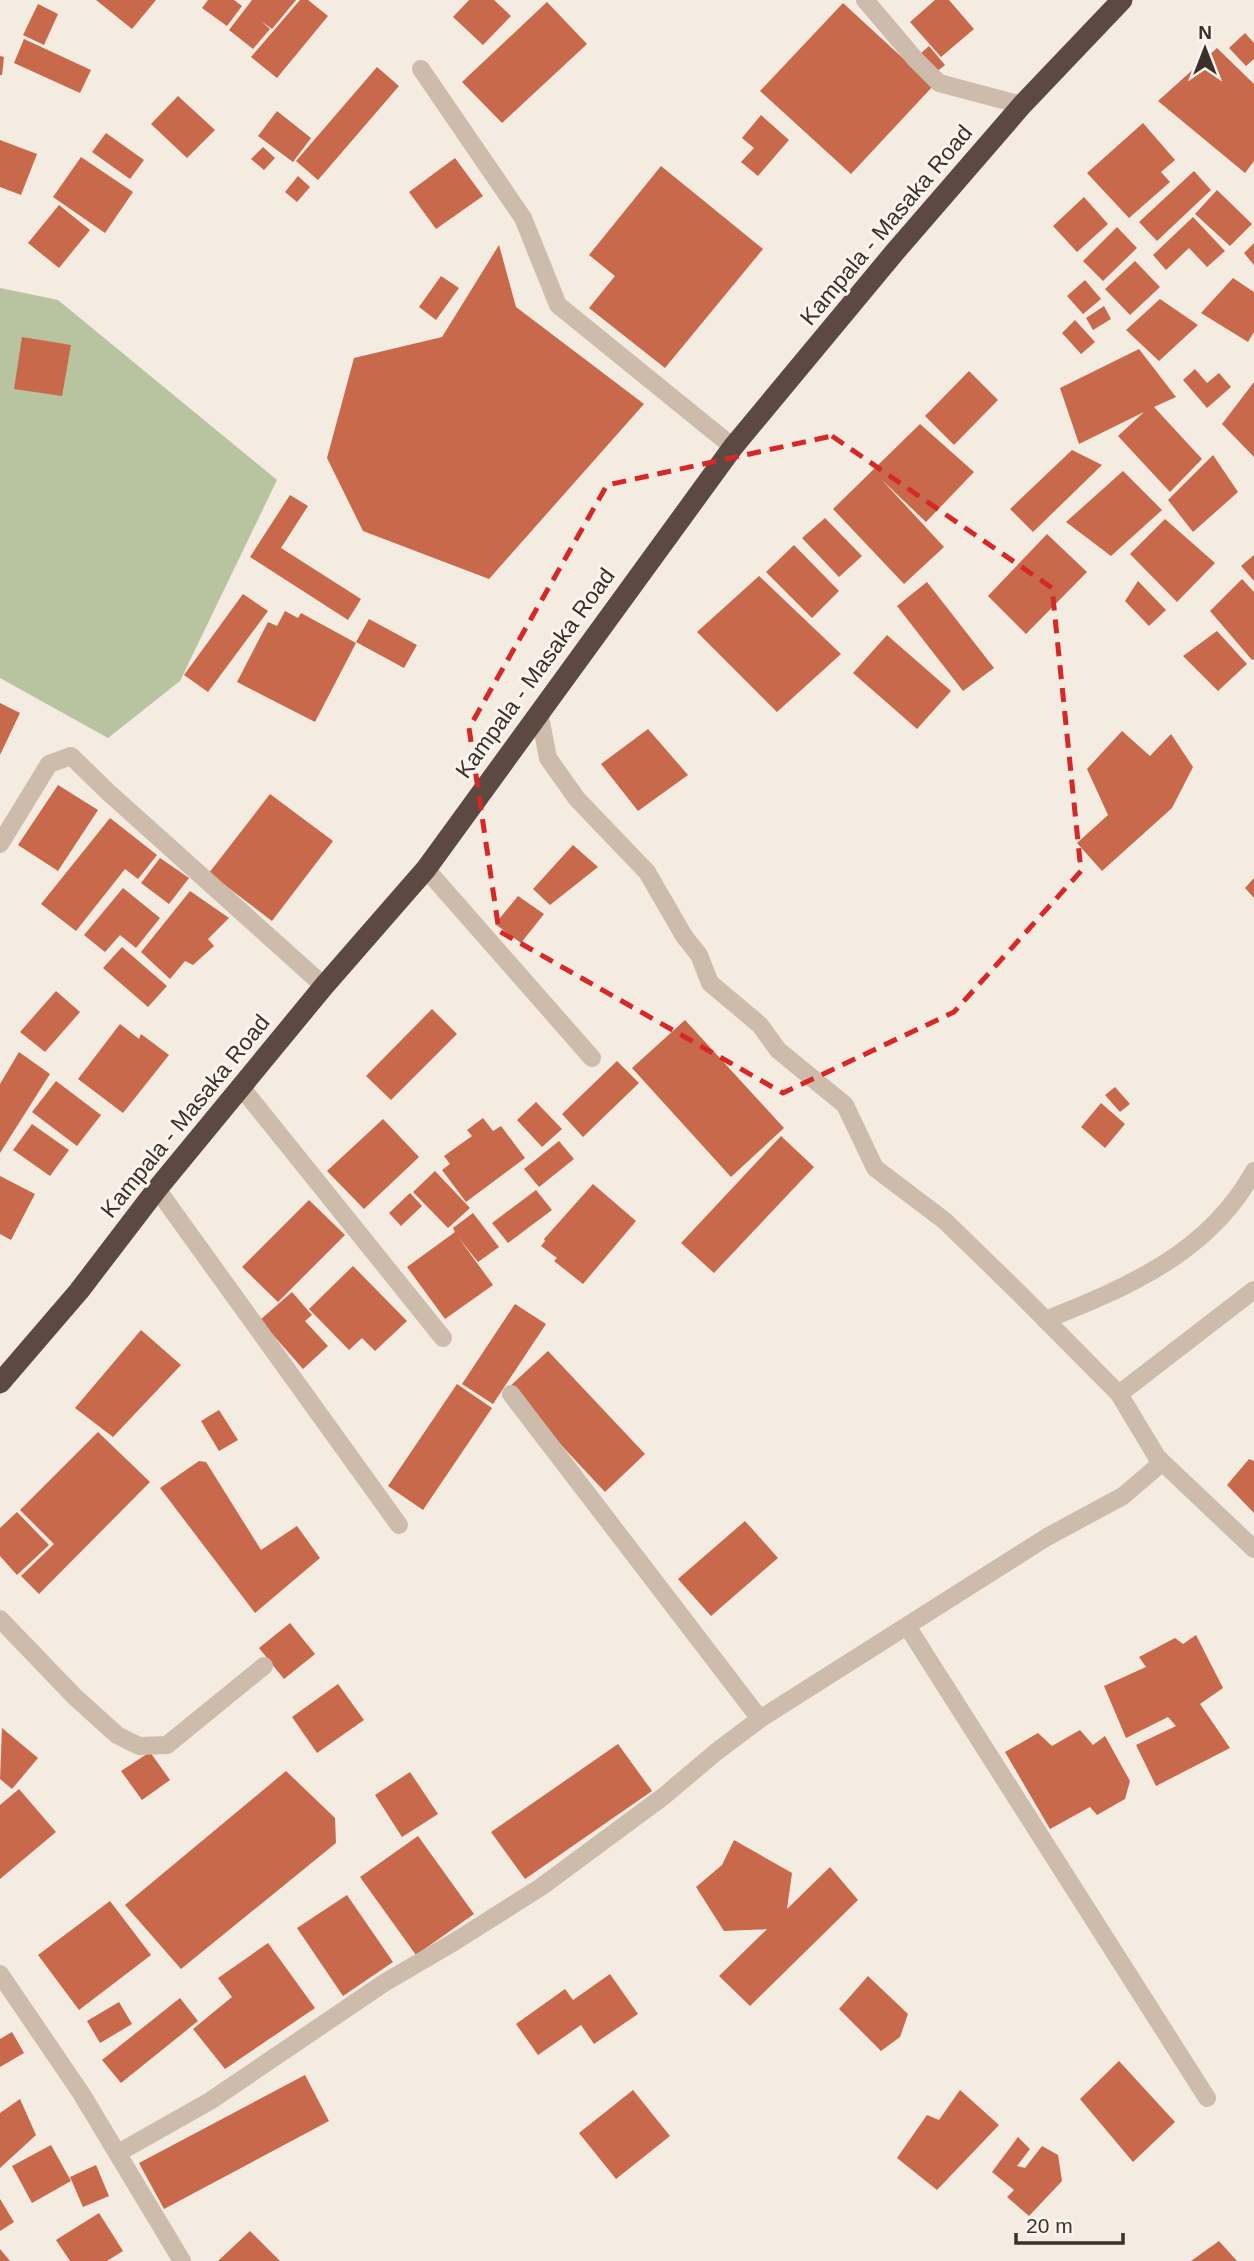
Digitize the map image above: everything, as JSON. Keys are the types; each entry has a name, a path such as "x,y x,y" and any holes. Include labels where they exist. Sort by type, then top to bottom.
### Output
{"highway":[{"name":"Kampala - Masaka Road","path":"0,1384 79,1291 158,1189 324,986 426,869 733,447 894,253 1022,105 1122,0"}],"street":[{"path":"865,0 939,83 1022,105"},
{"path":"421,68 523,218 558,305 733,447"},
{"path":"539,712 548,758 577,799 647,872 684,936 699,955 709,983 760,1025 778,1050 845,1105 875,1168 946,1221 1119,1394 1157,1457 1254,1549"},
{"path":"0,844 49,764 71,756 118,802 324,986"},
{"path":"426,869 592,1058"},
{"path":"241,1087 443,1338"},
{"path":"1045,1320 1115,1292 1183,1252 1227,1213 1254,1171"},
{"path":"158,1189 399,1525"},
{"path":"1119,1394 1254,1290"},
{"path":"511,1394 760,1718"},
{"path":"118,2153 209,2101 384,1983 541,1887 664,1796 760,1718 1047,1536 1123,1496 1158,1466 1157,1457"},
{"path":"0,1619 74,1696 117,1735 139,1746 167,1745 264,1666"},
{"path":"906,1626 1207,2098"},
{"path":"0,1975 81,2093 182,2261"}],"highlighted area":[{"path":"832,436 1052,588 1081,871 954,1012 783,1093 499,931 469,728 607,485"}],"green space":[{"path":"0,288 58,300 277,480 180,681 108,738 0,678"}],"building":[{"path":"96,0 156,0 132,29"},
{"path":"208,0 234,0 242,6 227,26 202,8"},
{"path":"252,0 296,0 272,29 261,21 270,29 253,49 229,30"},
{"path":"300,0 308,0 328,16 277,78 251,57"},
{"path":"469,0 494,0 511,16 483,45 453,17"},
{"path":"935,0 949,0 974,29 941,57 910,22"},
{"path":"547,2 587,44 502,123 462,82"},
{"path":"843,3 933,86 851,174 760,91"},
{"path":"38,4 58,14 44,45 23,35"},
{"path":"1245,33 1254,43 1254,59 1246,66 1229,48"},
{"path":"24,39 91,70 80,93 14,63"},
{"path":"929,46 945,65 935,73 919,55"},
{"path":"1217,48 1254,84 1254,161 1245,173 1158,101"},
{"path":"0,56 4,57 2,75 0,75"},
{"path":"377,67 399,86 318,180 296,161"},
{"path":"178,96 215,130 187,158 151,124"},
{"path":"277,111 311,138 293,162 258,136"},
{"path":"761,115 789,140 758,176 741,162 754,148 742,138"},
{"path":"1143,123 1175,160 1161,172 1170,182 1129,218 1087,173"},
{"path":"106,133 144,160 130,179 92,152"},
{"path":"0,140 37,154 21,195 0,187"},
{"path":"263,147 275,158 264,170 251,159"},
{"path":"81,157 133,192 105,233 53,197"},
{"path":"455,158 483,196 436,229 409,192"},
{"path":"661,166 763,249 665,368 589,308 615,276 589,255"},
{"path":"1194,171 1211,190 1157,241 1139,222"},
{"path":"298,176 310,187 297,202 285,192"},
{"path":"1217,190 1252,224 1230,246 1195,214"},
{"path":"1084,197 1108,224 1077,252 1053,226"},
{"path":"59,205 90,230 59,268 28,243"},
{"path":"1193,217 1225,251 1207,267 1189,248 1166,270 1153,255"},
{"path":"1117,227 1137,248 1103,281 1083,261"},
{"path":"1254,243 1254,265 1244,253"},
{"path":"499,245 516,307 644,404 489,579 363,531 327,458 354,358 442,337"},
{"path":"1135,261 1160,287 1130,315 1105,289"},
{"path":"441,276 459,288 436,320 419,307"},
{"path":"1233,278 1254,292 1254,332 1248,342 1201,313"},
{"path":"1085,280 1101,299 1083,314 1067,296"},
{"path":"1160,299 1198,325 1159,361 1126,330"},
{"path":"1104,306 1111,319 1093,330 1086,318"},
{"path":"1075,320 1095,342 1081,354 1062,333"},
{"path":"22,337 71,345 62,396 14,389"},
{"path":"1139,349 1176,397 1154,407 1202,459 1170,492 1118,436 1144,412 1079,444 1060,388"},
{"path":"1195,369 1207,383 1219,373 1231,387 1207,408 1183,380"},
{"path":"969,371 998,400 954,445 925,416"},
{"path":"1254,382 1254,457 1222,424"},
{"path":"920,424 974,472 926,522 882,480 944,547 904,584 833,509"},
{"path":"1072,450 1102,465 1033,532 1010,509"},
{"path":"1213,455 1238,492 1193,532 1168,500"},
{"path":"1123,471 1162,510 1111,556 1066,522"},
{"path":"290,495 308,506 281,548 361,599 348,620 250,557"},
{"path":"825,518 862,556 839,577 802,538"},
{"path":"1165,519 1215,563 1177,602 1130,554"},
{"path":"1047,534 1087,572 1026,634 988,596"},
{"path":"794,545 839,591 812,618 766,572"},
{"path":"1254,555 1254,581 1241,566"},
{"path":"759,576 841,654 777,712 697,632"},
{"path":"1242,579 1254,592 1252,660 1210,611"},
{"path":"1138,581 1166,610 1149,626 1125,601"},
{"path":"927,582 994,668 963,691 897,606"},
{"path":"243,594 268,611 208,692 184,675"},
{"path":"285,611 298,618 301,613 356,643 315,722 237,682 268,622 277,626"},
{"path":"369,619 417,645 404,668 356,642"},
{"path":"1217,631 1247,664 1218,691 1183,656"},
{"path":"887,635 951,691 917,729 853,673"},
{"path":"0,703 20,713 0,755"},
{"path":"648,729 688,775 638,811 601,764"},
{"path":"1122,731 1150,756 1171,734 1193,767 1172,808 1102,871 1077,843 1108,815 1087,769"},
{"path":"58,785 98,810 58,871 18,845"},
{"path":"270,794 333,841 272,921 209,873"},
{"path":"110,818 157,855 138,879 125,869 76,931 41,904"},
{"path":"573,845 598,867 550,905 533,889"},
{"path":"160,858 189,878 169,904 141,883"},
{"path":"1254,878 1254,898 1245,888"},
{"path":"123,888 160,918 136,948 120,935 105,952 84,935"},
{"path":"190,891 229,918 208,939 214,946 193,965 185,961 170,979 141,952"},
{"path":"518,896 544,914 521,943 495,924"},
{"path":"122,947 167,986 148,1007 103,968"},
{"path":"56,991 80,1012 45,1052 20,1032"},
{"path":"432,1009 457,1034 391,1100 366,1076"},
{"path":"685,1020 784,1128 731,1177 632,1068"},
{"path":"120,1024 139,1039 141,1034 169,1055 123,1113 78,1079"},
{"path":"19,1052 50,1074 0,1153 0,1084"},
{"path":"617,1061 639,1083 583,1137 562,1114"},
{"path":"56,1081 101,1115 77,1146 32,1112"},
{"path":"1115,1087 1130,1104 1120,1112 1105,1095"},
{"path":"536,1102 562,1129 542,1147 517,1120"},
{"path":"1101,1103 1125,1124 1105,1148 1081,1127"},
{"path":"483,1118 493,1131 501,1126 525,1158 466,1202 442,1170 450,1164 444,1156 472,1136 467,1130"},
{"path":"383,1119 419,1157 364,1209 327,1171"},
{"path":"32,1124 69,1150 50,1176 13,1150"},
{"path":"781,1136 814,1167 714,1273 681,1243"},
{"path":"559,1141 574,1159 539,1187 524,1169"},
{"path":"435,1171 470,1208 448,1228 413,1192"},
{"path":"0,1176 35,1194 11,1240 0,1234"},
{"path":"593,1184 636,1221 583,1284 554,1261 557,1258 541,1246 544,1239"},
{"path":"536,1190 552,1210 508,1243 492,1223"},
{"path":"410,1193 422,1206 401,1226 389,1213"},
{"path":"309,1200 345,1235 278,1302 242,1267"},
{"path":"473,1213 499,1247 478,1262 458,1237 493,1285 445,1319 407,1267 455,1232 453,1228"},
{"path":"353,1266 407,1321 375,1351 362,1338 349,1350 309,1309"},
{"path":"292,1292 312,1315 305,1321 328,1346 303,1369 260,1320"},
{"path":"515,1304 546,1324 493,1404 462,1384"},
{"path":"141,1330 181,1365 113,1437 75,1408"},
{"path":"548,1351 645,1454 605,1492 508,1388"},
{"path":"457,1384 492,1408 423,1510 388,1486"},
{"path":"219,1410 238,1440 219,1451 201,1421"},
{"path":"98,1432 150,1482 39,1594 21,1576 54,1544 20,1510"},
{"path":"1249,1459 1254,1461 1254,1513 1227,1485"},
{"path":"199,1461 206,1462 261,1550 297,1526 320,1558 255,1613 160,1488"},
{"path":"17,1512 49,1545 17,1575 0,1556 0,1528"},
{"path":"745,1521 778,1558 711,1616 678,1579"},
{"path":"290,1623 315,1654 284,1679 259,1648"},
{"path":"1196,1635 1223,1688 1200,1704 1230,1748 1156,1786 1136,1745 1176,1726 1168,1717 1126,1738 1104,1686 1146,1667 1139,1657 1175,1638 1183,1644"},
{"path":"338,1684 364,1720 317,1753 292,1717"},
{"path":"2,1728 38,1758 12,1789 0,1779"},
{"path":"1080,1730 1093,1745 1105,1736 1130,1781 1125,1799 1097,1815 1090,1807 1050,1829 1005,1752 1038,1733 1052,1746"},
{"path":"618,1744 652,1791 525,1879 491,1832"},
{"path":"150,1752 170,1780 142,1800 121,1771"},
{"path":"286,1771 335,1818 336,1843 181,1969 125,1905"},
{"path":"410,1772 438,1814 402,1837 375,1795"},
{"path":"19,1789 56,1832 0,1879 0,1805"},
{"path":"418,1836 474,1914 416,1955 360,1877"},
{"path":"734,1840 792,1873 787,1909 830,1867 858,1900 750,2006 719,1976 767,1929 724,1931 696,1887 722,1865"},
{"path":"347,1895 393,1962 343,1996 297,1928"},
{"path":"110,1901 151,1955 79,2010 38,1955"},
{"path":"268,1943 315,2008 225,2069 193,2029 232,1997 218,1978"},
{"path":"610,1974 638,2014 594,2044 581,2025 538,2055 516,2024 565,1989 573,2000"},
{"path":"868,1976 908,2014 900,2037 881,2051 839,2009"},
{"path":"180,1998 198,2021 121,2083 102,2060"},
{"path":"119,2002 132,2024 100,2043 87,2021"},
{"path":"12,2032 24,2053 0,2067 0,2039"},
{"path":"1119,2061 1175,2122 1133,2162 1080,2099"},
{"path":"305,2075 329,2121 164,2209 139,2163"},
{"path":"633,2090 670,2136 616,2179 579,2133"},
{"path":"960,2090 999,2125 937,2190 897,2158 927,2115 939,2120"},
{"path":"20,2099 36,2135 0,2168 0,2113"},
{"path":"1018,2137 1030,2149 1017,2166 1025,2168 1042,2146 1058,2155 1062,2181 1029,2216 1007,2197 1014,2190 992,2172"},
{"path":"51,2145 71,2181 32,2203 12,2166"},
{"path":"96,2165 109,2196 83,2207 70,2177"},
{"path":"0,2199 14,2222 0,2231"},
{"path":"99,2213 123,2251 107,2261 70,2261 56,2240"},
{"path":"250,2231 280,2261 218,2261"},
{"path":"1219,2241 1237,2261 1191,2261"},
{"path":"0,2249 10,2261 0,2261"}]}
